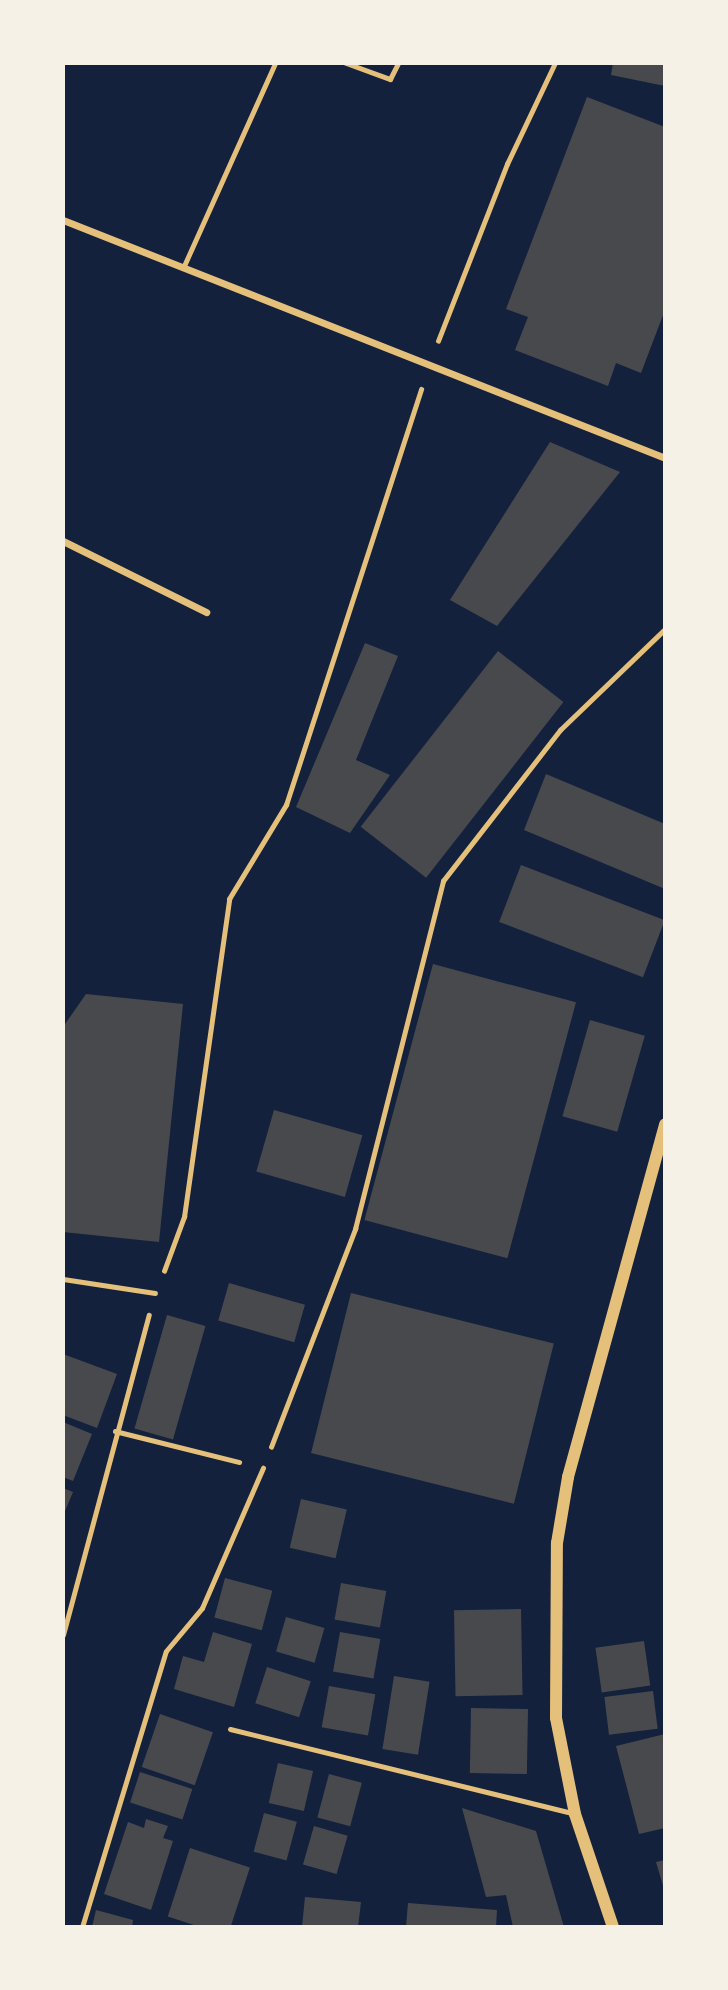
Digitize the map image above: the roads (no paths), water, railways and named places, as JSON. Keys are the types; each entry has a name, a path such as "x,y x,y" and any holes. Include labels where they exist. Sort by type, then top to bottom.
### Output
{"street":[{"path":"63,220 183,269 430,362 665,458"},
{"path":"63,541 206,611"},
{"path":"613,1927 575,1814 554,1681 557,1543 568,1477 665,1124"}],"lane":[{"path":"183,269 275,63"},
{"path":"346,63 390,79 398,63"},
{"path":"63,1279 155,1293"},
{"path":"82,1927 166,1651 202,1608 263,1468"},
{"path":"230,1729 575,1814"}]}
